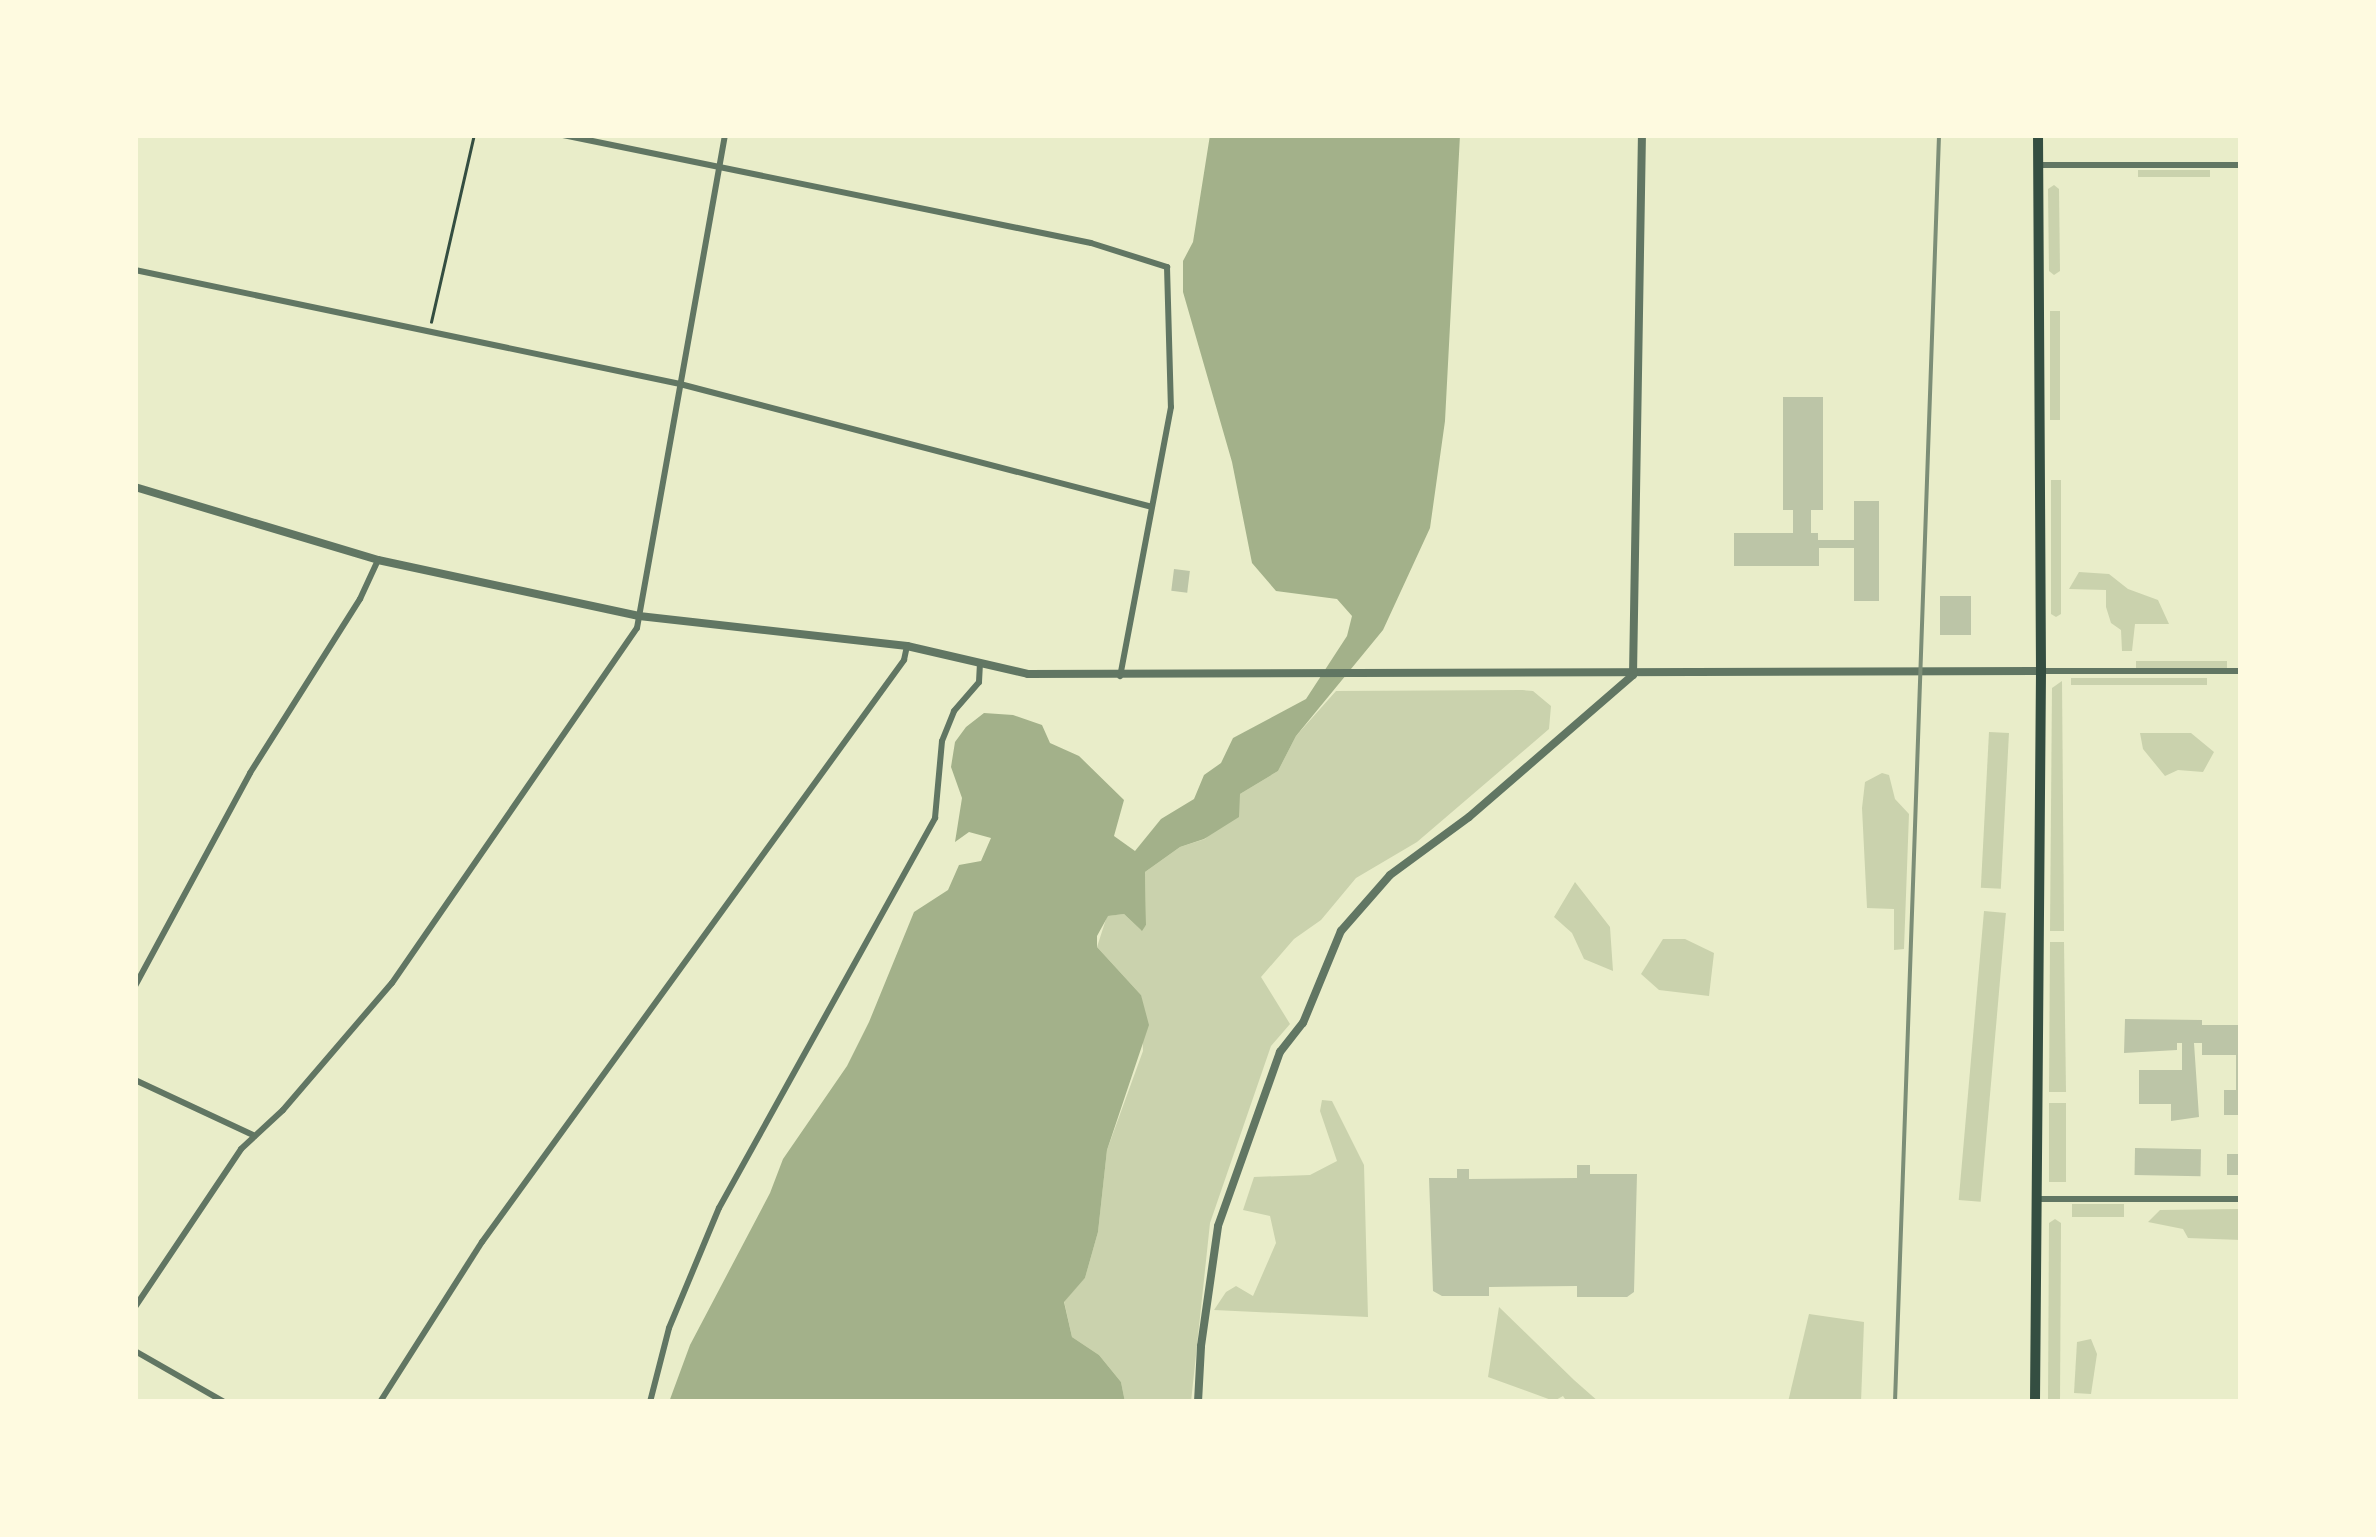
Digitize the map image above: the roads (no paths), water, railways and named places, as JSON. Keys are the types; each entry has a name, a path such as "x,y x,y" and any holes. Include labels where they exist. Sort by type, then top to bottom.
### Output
{"main road":[{"path":"2035,1402 2040,672 2038,135"}],"street":[{"path":"563,135 1091,243 1167,267 1171,407 1120,676"},
{"path":"135,1308 242,1149 392,983 637,628 724,135"},
{"path":"1198,1402 1218,1226 1280,1052 1303,1023 1341,931 1390,874 1469,817 1633,675 1642,135"},
{"path":"2037,166 2241,165"},
{"path":"135,270 680,384 1150,506"},
{"path":"135,487 378,560 640,616 907,646 1028,674 2241,671"},
{"path":"135,986 250,773 360,599 378,560"},
{"path":"380,1402 482,1242 904,660 907,646"},
{"path":"650,1402 669,1328 719,1208 935,818 942,742 954,711 979,682 980,664"},
{"path":"135,1080 255,1136"},
{"path":"2035,1199 2241,1199"},
{"path":"135,1350 212,1400 224,1402"}],"railway":[{"path":"1895,1402 1939,135"}]}
